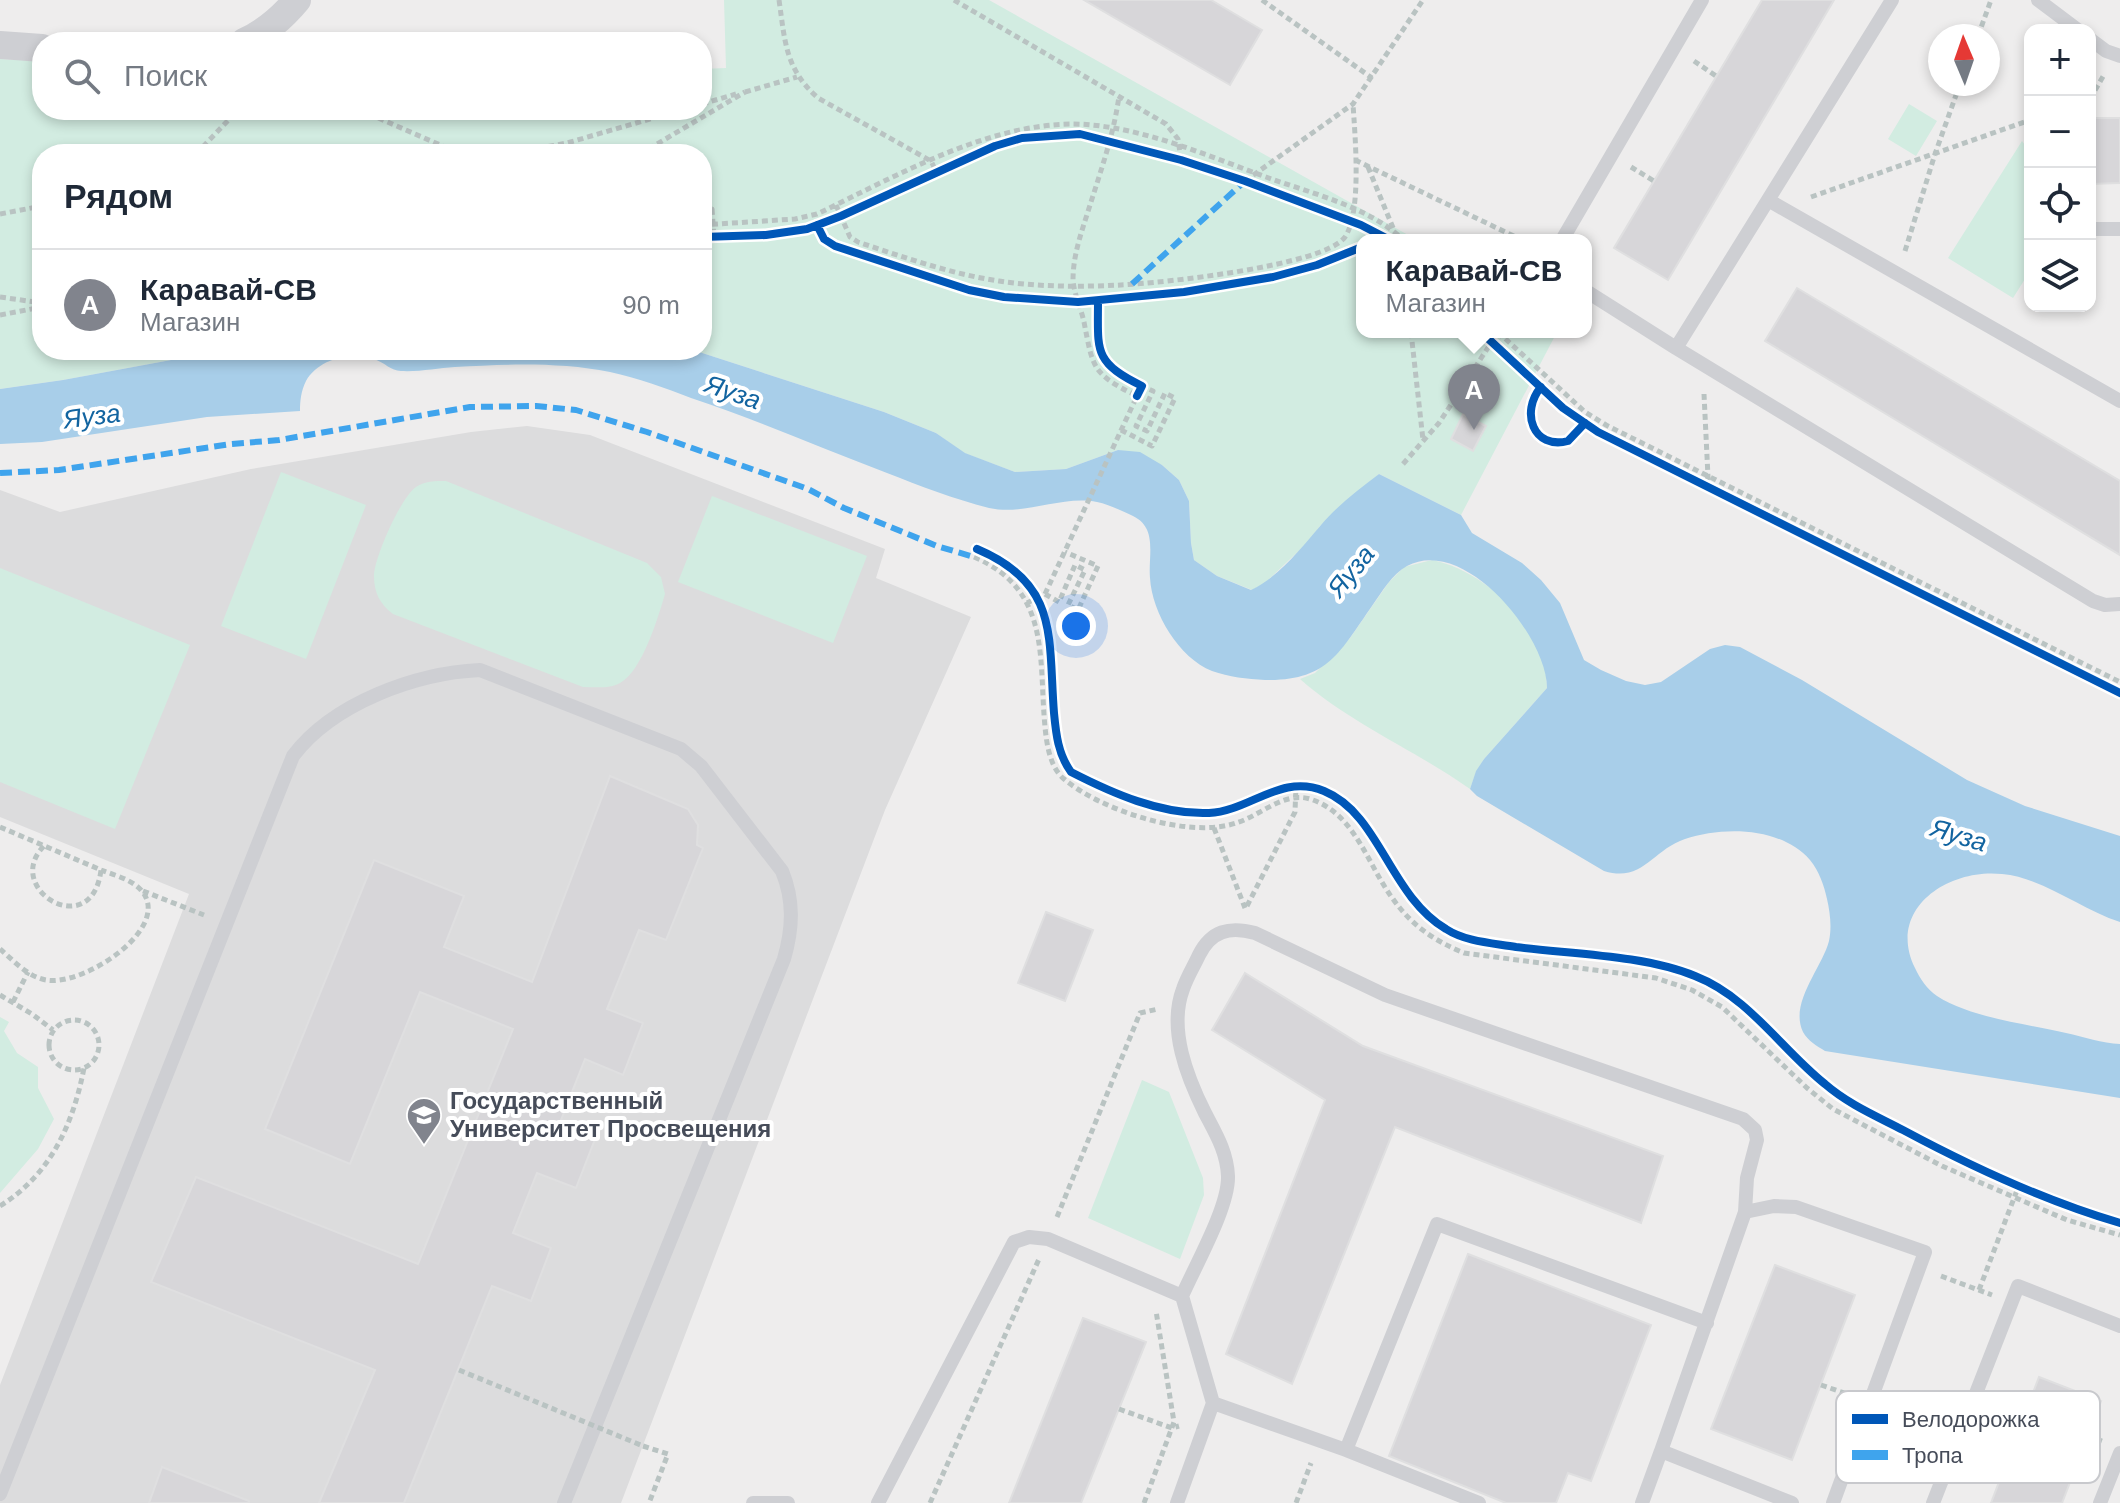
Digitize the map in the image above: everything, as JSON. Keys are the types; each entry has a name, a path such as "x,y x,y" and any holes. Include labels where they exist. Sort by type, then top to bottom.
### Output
{"street":[{"path":"263,32 281,19 297,0"},
{"path":"0,45 32,47"}],"lane":[{"path":"1566,234 1702,0"},
{"path":"1676,348 1892,0"},
{"path":"2038,0 2070,24"},
{"path":"2096,44 2120,56"},
{"path":"1768,200 2120,401"},
{"path":"2096,229 2120,229"},
{"path":"1592,295 1702,365 2093,601 2105,605 2120,604"},
{"path":"0,1494 293,756 306,738 351,708 391,689 417,679 455,671 480,670 681,749 701,766 782,871 789,889 791,936 784,959 564,1503"},
{"path":"1177,1503 1213,1403 1182,1296 1224,1201 1228,1180 1222,1145 1184,1061 1179,1004 1183,988 1205,944 1223,930 1235,929 1255,933 1385,995 1743,1119 1755,1130 1757,1140 1747,1178 1745,1212 1642,1503"},
{"path":"1745,1212 1785,1206 1814,1211 1925,1252 1874,1391"},
{"path":"1346,1450 1437,1224 1707,1323"},
{"path":"878,1503 1014,1242 1029,1237 1048,1239 1182,1296"},
{"path":"1977,1391 2018,1286 2120,1326"},
{"path":"1213,1403 1346,1450 1479,1503"},
{"path":"1661,1451 1792,1503"},
{"path":"2100,1503 2120,1453"},
{"path":"1833,1503 1840,1483"},
{"path":"1933,1503 1941,1483"},
{"path":"753,1503 788,1503"}],"path":[{"path":"779,0 789,62 798,77 818,98 931,161 936,171"},
{"path":"954,0 1166,124 1180,145 1181,160"},
{"path":"1262,0 1372,78"},
{"path":"1245,181 1353,104 1423,0"},
{"path":"1982,24 1991,0"},
{"path":"712,101 798,77"},
{"path":"712,111 745,92"},
{"path":"1119,96 1114,129 1079,240 1073,285 1083,302 1090,357 1098,370 1116,386 1137,396"},
{"path":"1898,275 1956,96"},
{"path":"836,205 850,237 858,242 996,281 1121,285 1171,280 1319,254 1343,240 1356,223 1353,104"},
{"path":"206,144 228,120"},
{"path":"383,120 438,144"},
{"path":"562,144 646,120"},
{"path":"657,144 698,120"},
{"path":"1799,218 1810,198 2024,122"},
{"path":"713,225 795,219 817,214 974,142 1035,126 1093,125 1180,145 1354,209 1389,234"},
{"path":"971,155 1022,138 1080,134"},
{"path":"1095,138 1124,145"},
{"path":"1166,156 1193,164"},
{"path":"1355,160 1510,234"},
{"path":"924,177 947,165"},
{"path":"1368,165 1391,234"},
{"path":"1232,177 1258,186"},
{"path":"0,214 32,208"},
{"path":"712,209 714,237 730,236"},
{"path":"828,222 851,211"},
{"path":"1338,216 1356,223"},
{"path":"1371,229 1386,234"},
{"path":"0,297 32,303"},
{"path":"1066,301 1083,302"},
{"path":"0,315 32,307"},
{"path":"1098,338 1105,361"},
{"path":"1412,338 1423,441"},
{"path":"1486,338 1501,352"},
{"path":"1403,464 1439,423 1496,338"},
{"path":"1506,338 1585,412 1606,425 2120,682"},
{"path":"1702,365 1708,477 1704,487"},
{"path":"1027,603 1038,596 1065,552 1121,430 1137,396 1138,384 1153,391 1136,426 1147,431 1165,393 1175,398 1152,446 1121,430"},
{"path":"1571,414 1625,446"},
{"path":"1691,480 1718,494"},
{"path":"1038,596 1059,602 1075,565 1085,570 1068,605 1078,610 1098,566 1065,552"},
{"path":"976,553 990,554"},
{"path":"976,553 999,570 1027,603 1040,639 1046,738 1057,771 1064,779 1118,809 1171,824 1214,828 1233,825 1280,802 1305,798 1329,807 1346,823 1392,898 1422,931 1441,944 1464,953 1656,978 1692,990 1722,1007 1833,1109 1942,1166 2067,1220 2120,1235"},
{"path":"2079,673 2120,693"},
{"path":"1053,692 1057,741"},
{"path":"1235,929 1295,812 1297,799 1292,786 1308,785"},
{"path":"0,827 128,880 142,890 227,923"},
{"path":"1214,828 1246,909"},
{"path":"45,845 34,857 32,880 37,891 54,905 77,905 87,900 95,892 101,870"},
{"path":"0,949 39,978 64,981 79,978 104,965 132,940 147,919 142,890"},
{"path":"13,1002 28,972"},
{"path":"0,995 53,1030"},
{"path":"74,1020 90,1025 96,1032 99,1049 91,1064 84,1068 68,1070 54,1061 49,1046 53,1030 59,1025 74,1020"},
{"path":"0,1206 33,1179 53,1157 79,1094 84,1068"},
{"path":"2006,1179 2032,1191"},
{"path":"1979,1290 2019,1185"},
{"path":"1919,1268 2012,1302"},
{"path":"1144,1503 1174,1422 1159,1317 1154,1305"},
{"path":"459,1370 668,1454 649,1503"},
{"path":"1296,1503 1314,1457"}],"shaded area":[{"name":"Государственный Университет Просвещения","path":"527,426 590,435 885,549 876,578 971,617 885,810 621,1503 0,1503 0,1385 189,894 0,817 0,490 60,512 251,469 471,432"}],"green space":[{"path":"724,0 989,0 1406,234 1356,234 1356,338 1554,338 1461,515 1379,474 1320,526 1307,543 1264,584 1252,590 1217,576 1194,560 1189,501 1179,480 1162,465 1118,450 1066,469 1015,472 964,453 936,433 884,412 712,356 712,144 32,144 32,360 171,360 0,389 0,59 32,61 32,120 712,120 712,69 726,68"},
{"path":"1909,104 1937,121 1916,156 1888,139"},
{"path":"2022,141 2024,281 2013,298 1948,258"},
{"path":"281,472 366,505 306,659 221,626"},
{"path":"446,481 647,563 661,577 665,594 658,616 642,656 628,677 611,686 583,687 393,614 385,606 375,588 374,576 389,528 416,487 427,482"},
{"path":"712,496 867,556 833,643 678,582"},
{"path":"1432,560 1473,576 1510,606 1537,645 1544,666 1547,688 1484,759 1470,789 1340,710 1300,679 1315,673 1350,638 1389,582 1404,567"},
{"path":"0,568 190,645 115,829 0,782"},
{"path":"0,1017 9,1022 4,1031 17,1053 38,1067 38,1088 54,1119 38,1149 0,1193"},
{"path":"1142,1080 1169,1092 1203,1178 1204,1195 1180,1259 1088,1218"}],"water":[{"name":"Яуза","path":"712,356 884,412 936,433 965,453 1015,472 1066,469 1118,450 1140,452 1179,480 1189,501 1194,560 1217,576 1251,590 1281,569 1334,511 1379,474 1461,515 1472,533 1522,563 1560,603 1584,660 1601,670 1645,685 1661,682 1710,649 1725,645 1740,647 1802,680 1967,780 2025,806 2120,836 2120,922 2033,881 2002,874 1982,874 1962,878 1927,897 1916,911 1909,928 1908,947 1924,984 1951,1004 2000,1019 2120,1044 2120,1098 1825,1051 1813,1043 1803,1032 1800,1009 1829,941 1829,909 1819,873 1798,849 1784,841 1751,832 1700,835 1674,844 1638,869 1617,874 1604,871 1477,796 1470,789 1476,771 1547,688 1543,667 1518,618 1476,577 1453,565 1429,560 1402,569 1340,650 1318,669 1286,679 1231,676 1200,665 1169,633 1152,592 1150,543 1146,528 1133,516 1106,504 1070,501 1016,509 989,508 912,483 716,407 610,372 533,365 394,370 376,360 712,360"},
{"name":"Яуза","path":"171,360 333,360 311,373 303,388 300,411 207,417 42,442 0,444 0,389"}],"building":[{"path":"1084,0 1211,0 1262,30 1230,85"},
{"path":"1762,0 1834,0 1668,280 1614,248"},
{"path":"2096,118 2120,118 2120,183 2096,184"},
{"path":"1797,288 2120,481 2120,555 1765,341"},
{"path":"1463,414 1486,426 1473,451 1451,439"},
{"path":"610,776 688,809 698,825 697,845 703,848 666,940 639,930 607,1009 643,1023 623,1075 585,1059 561,1120 597,1134 576,1188 537,1173 513,1233 551,1248 531,1301 492,1286 404,1503 319,1503 375,1370 151,1282 196,1177 418,1264 513,1029 420,992 350,1164 265,1129 374,860 464,896 444,947 532,982"},
{"path":"1046,912 1093,930 1065,1001 1018,983"},
{"path":"1245,973 1363,1046 1663,1156 1641,1223 1395,1127 1292,1384 1226,1354 1325,1100 1212,1030"},
{"path":"1468,1254 1651,1325 1591,1481 1568,1473 1556,1503 1506,1503 1389,1456"},
{"path":"1775,1265 1855,1295 1792,1460 1711,1429"},
{"path":"1083,1318 1146,1342 1081,1503 1009,1503"},
{"path":"2039,1377 2075,1391 2034,1391"},
{"path":"162,1467 249,1501 249,1503 149,1503"},
{"path":"1999,1483 2070,1483 2062,1503 1991,1503"}],"marked path":[{"path":"1132,284 1245,181"},
{"path":"0,473 59,470 231,444 279,440 470,407 536,406 576,410 647,432 808,489 844,508 937,546 974,557"}],"cycle path":[{"path":"712,237 766,235 807,229 995,146 1022,138 1080,134 1181,160 1245,181 1378,234"},
{"path":"817,225 824,239 835,246 969,290 1004,297 1078,302 1184,292 1273,277 1317,265 1356,249"},
{"path":"1098,301 1102,353 1114,370 1142,386 1137,396"},
{"path":"1487,338 1563,408 1598,432 2120,693"},
{"path":"1541,387 1531,407 1531,417 1534,427 1546,440 1568,441 1585,423"},
{"path":"977,549 1004,563 1023,579 1036,596 1049,637 1057,736 1060,751 1071,772 1137,801 1191,813 1224,811 1294,787 1324,791 1343,802 1359,817 1411,896 1446,929 1480,941 1630,959 1695,976 1732,997 1809,1070 1853,1104 2009,1182 2120,1223"}],"place":[{"name":"Каравай-СВ","path":"1474,430"},
{"name":"Государственный Университет Просвещения","path":"424,1146"}]}
